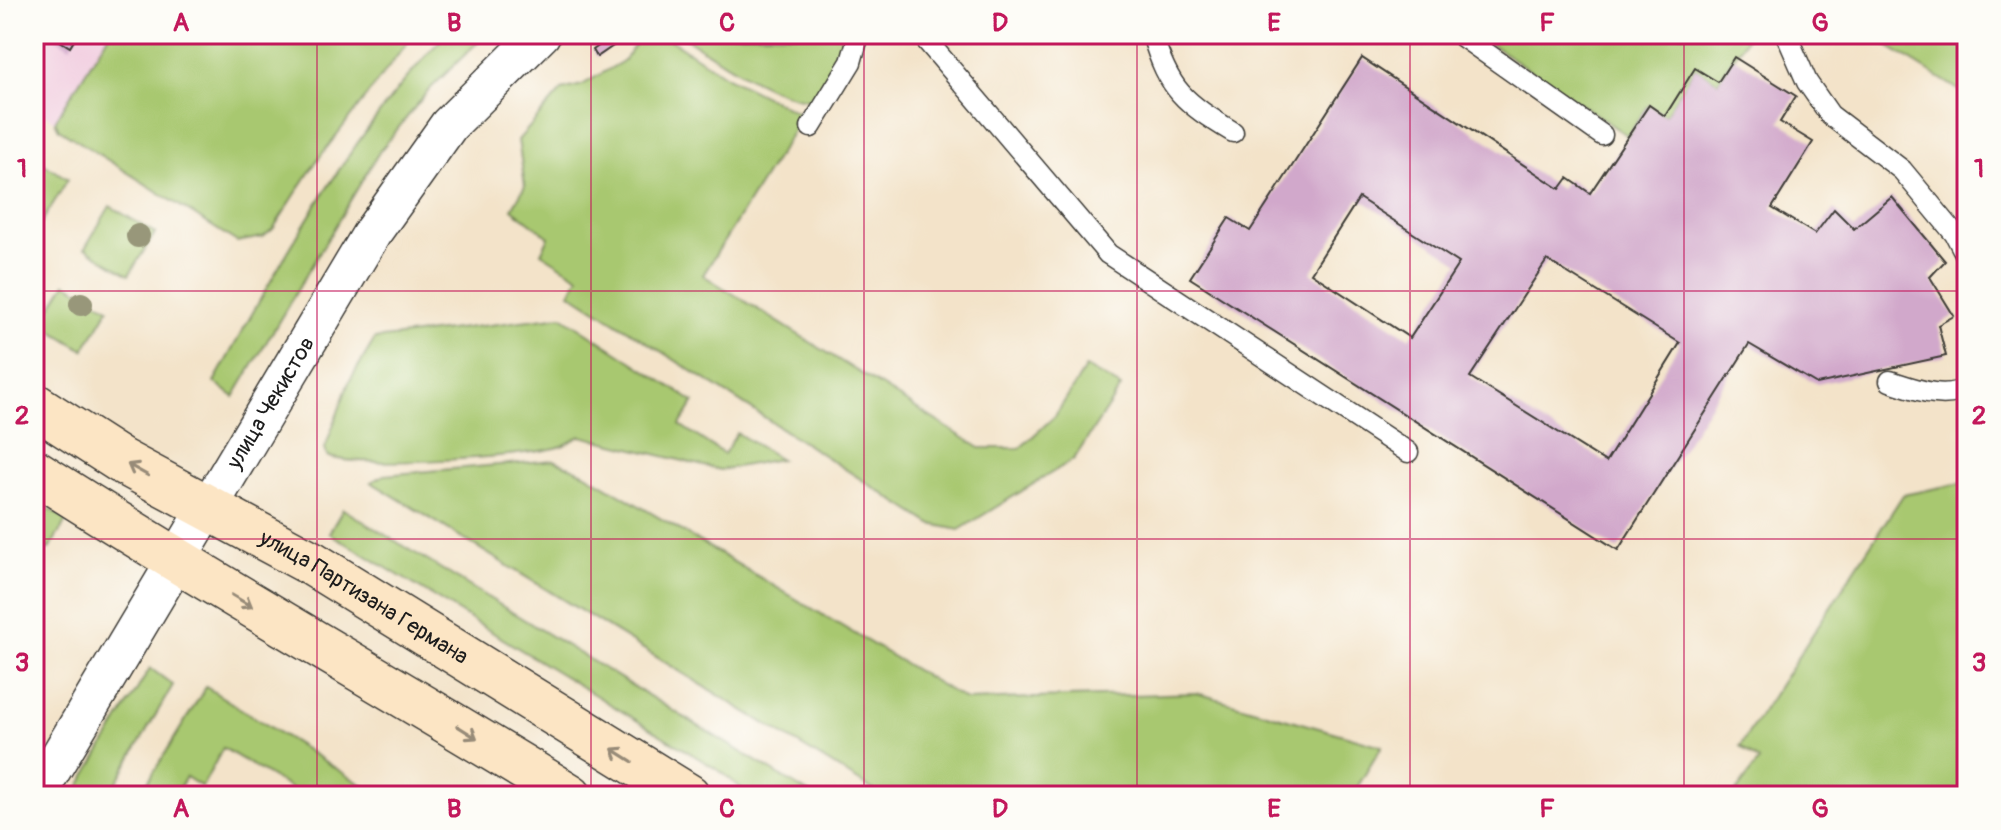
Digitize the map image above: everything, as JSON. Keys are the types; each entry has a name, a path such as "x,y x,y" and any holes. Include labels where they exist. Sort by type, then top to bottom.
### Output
{"main road":[{"name":"улица Партизана Германа","path":"34,405 121,461 351,587 688,796"},
{"path":"34,471 175,561 570,796"}],"street":[{"name":"улица Чекистов","path":"36,796 372,233 449,125 541,34"}],"lane":[{"path":"811,127 851,62 859,34"},
{"path":"921,34 1108,254 1408,452"},
{"path":"1152,34 1162,66 1180,96 1233,132"},
{"path":"1459,34 1602,135"},
{"path":"1786,34 1807,82 1830,115 1902,170 1955,234 1967,257"},
{"path":"1890,381 1927,393 1960,392 1967,387"}],"shaded area":[{"path":"34,34 108,34 55,121 34,108"}],"green space":[{"path":"109,34 414,34 316,162 273,229 263,237 237,242 59,129 55,121"},
{"path":"446,34 486,34 428,91 379,152 234,397 214,382 292,245 378,114"},
{"path":"643,34 669,39 727,77 803,115 703,275 980,448 1020,448 1055,416 1086,367 1121,387 1074,459 959,530 931,524 570,293 579,277 541,253 549,237 512,209 525,186 518,140 562,90 582,85 623,61"},
{"path":"679,34 844,34 844,41 819,99 803,99 747,76"},
{"path":"1476,34 1749,34 1718,82 1695,68 1665,116 1648,106 1628,136"},
{"path":"1868,34 1967,34 1967,95"},
{"path":"34,158 68,179 42,222 34,218"},
{"path":"110,206 155,233 129,275 85,248"},
{"path":"66,283 109,308 84,350 41,324"},
{"path":"562,316 694,402 680,425 724,454 737,433 780,459 720,470 581,436 562,446 541,451 479,458 403,462 343,460 327,456 325,448 349,382 375,339"},
{"path":"554,460 584,473 966,700 1197,693 1382,746 1352,796 883,796 371,482 384,475"},
{"path":"1967,482 1967,796 1733,796 1759,761 1740,746 1903,495"},
{"path":"34,500 67,520 49,549 34,549"},
{"path":"343,509 813,796 750,796 723,773 329,533"},
{"path":"150,668 173,685 109,796 74,796"},
{"path":"206,687 380,796 303,796 223,748 202,787 186,777 174,796 139,796"}],"building":[{"path":"49,34 78,34 70,47"},
{"path":"611,37 616,44 597,57 593,50"},
{"path":"1734,57 1796,96 1780,122 1813,142 1772,208 1815,234 1834,209 1854,229 1892,197 1945,261 1930,277 1954,316 1938,325 1946,356 1817,384 1749,344 1618,550 1190,278 1229,218 1250,231 1362,58 1560,189 1568,178 1590,193 1649,105 1665,116 1695,68 1718,82","holes":["1359,198 1459,263 1410,338 1311,273","1547,260 1680,343 1606,462 1470,377"]}]}
